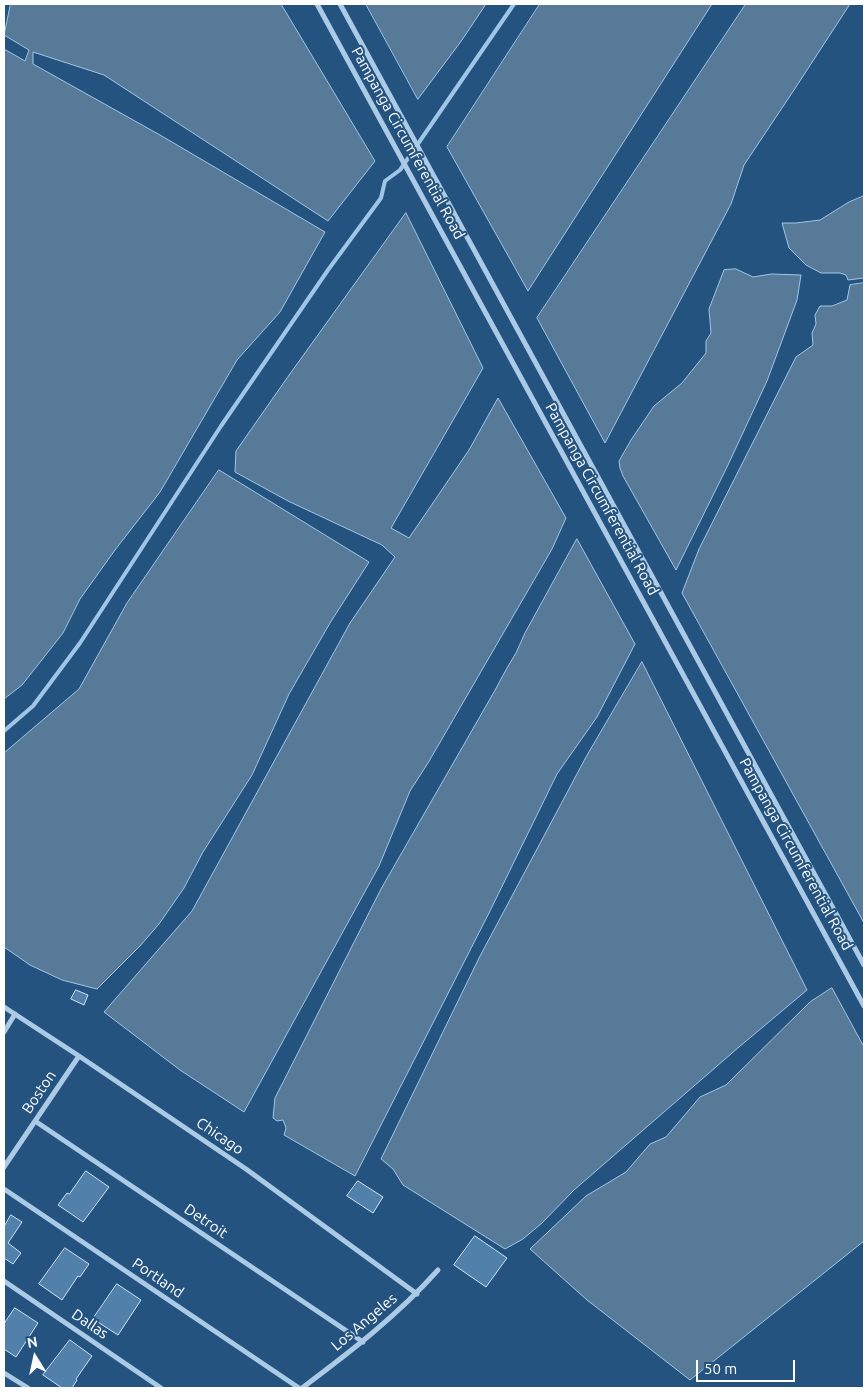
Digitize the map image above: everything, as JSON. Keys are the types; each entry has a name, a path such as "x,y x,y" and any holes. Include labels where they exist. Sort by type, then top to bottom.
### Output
{"street":[{"name":"Pampanga Circumferential Road","path":"317,4 864,1006"},
{"name":"Pampanga Circumferential Road","path":"340,4 864,965"},
{"name":"Chicago","path":"4,1007 246,1169 417,1294"},
{"path":"4,1032 15,1014"},
{"name":"Boston","path":"4,1167 79,1056"},
{"name":"Detroit","path":"35,1121 363,1342"},
{"name":"Portland","path":"4,1189 300,1388"},
{"name":"Los Angeles","path":"300,1388 363,1342 417,1294 438,1270"},
{"name":"Dallas","path":"4,1281 161,1388"},
{"path":"4,1373 28,1388"}],"water":[{"path":"12,4 281,4 375,161 328,221 104,75 33,52 33,64 160,135 325,232 280,312 237,360 160,492 80,599 63,633 22,685 4,699 4,49 25,61 29,50 4,35"},
{"path":"366,4 486,4 418,99"},
{"path":"540,4 712,4 528,291 447,147"},
{"path":"746,4 850,4 744,165 731,204 605,443 537,318"},
{"path":"864,196 864,278 848,280 846,275 840,273 821,273 806,265 789,248 782,223 820,220 849,202"},
{"path":"406,213 483,368 391,528 409,538 469,450 498,398 566,518 552,549 410,791 379,866 244,1112 180,1070 104,1012 192,911 350,623 395,557 382,545 288,501 235,472 236,451"},
{"path":"736,269 753,277 771,274 801,275 797,300 767,381 676,570 623,476 619,461 654,406 682,383 706,353 706,341 711,333 709,309 724,270"},
{"path":"864,283 864,923 682,593 699,549 796,357 813,345 812,333 816,324 815,315 820,306 832,306 847,300 850,285"},
{"path":"219,470 369,562 330,623 289,694 252,775 203,852 184,888 159,924 97,989 62,980 30,965 4,947 4,753 79,689 127,603"},
{"path":"577,539 635,644 597,717 557,774 489,913 355,1176 284,1135 286,1128 283,1120 277,1121 273,1118 275,1098 381,889 516,653 525,633"},
{"path":"642,662 807,990 574,1190 542,1223 523,1239 505,1249 403,1185 393,1169 381,1159 479,958 586,757"},
{"path":"832,988 864,1047 864,1241 690,1380 587,1300 530,1249 586,1196 626,1172 650,1144 666,1137 700,1097 726,1085 810,1002"}],"building":[{"path":"76,990 88,995 84,1005 71,999"},
{"path":"86,1171 109,1187 83,1222 58,1205"},
{"path":"358,1181 383,1197 373,1213 347,1196"},
{"path":"11,1215 22,1222 8,1243 21,1253 13,1264 4,1258 4,1227"},
{"path":"475,1236 507,1258 486,1287 454,1265"},
{"path":"65,1248 89,1264 80,1277 78,1276 62,1300 39,1284"},
{"path":"117,1284 141,1300 118,1335 93,1319"},
{"path":"15,1308 38,1323 16,1357 4,1349 4,1324"},
{"path":"70,1340 92,1356 72,1388 62,1388 43,1375"}],"waterway":[{"path":"4,731 33,706 80,643 221,426 328,270 381,198 385,181 400,170 514,4"}]}
